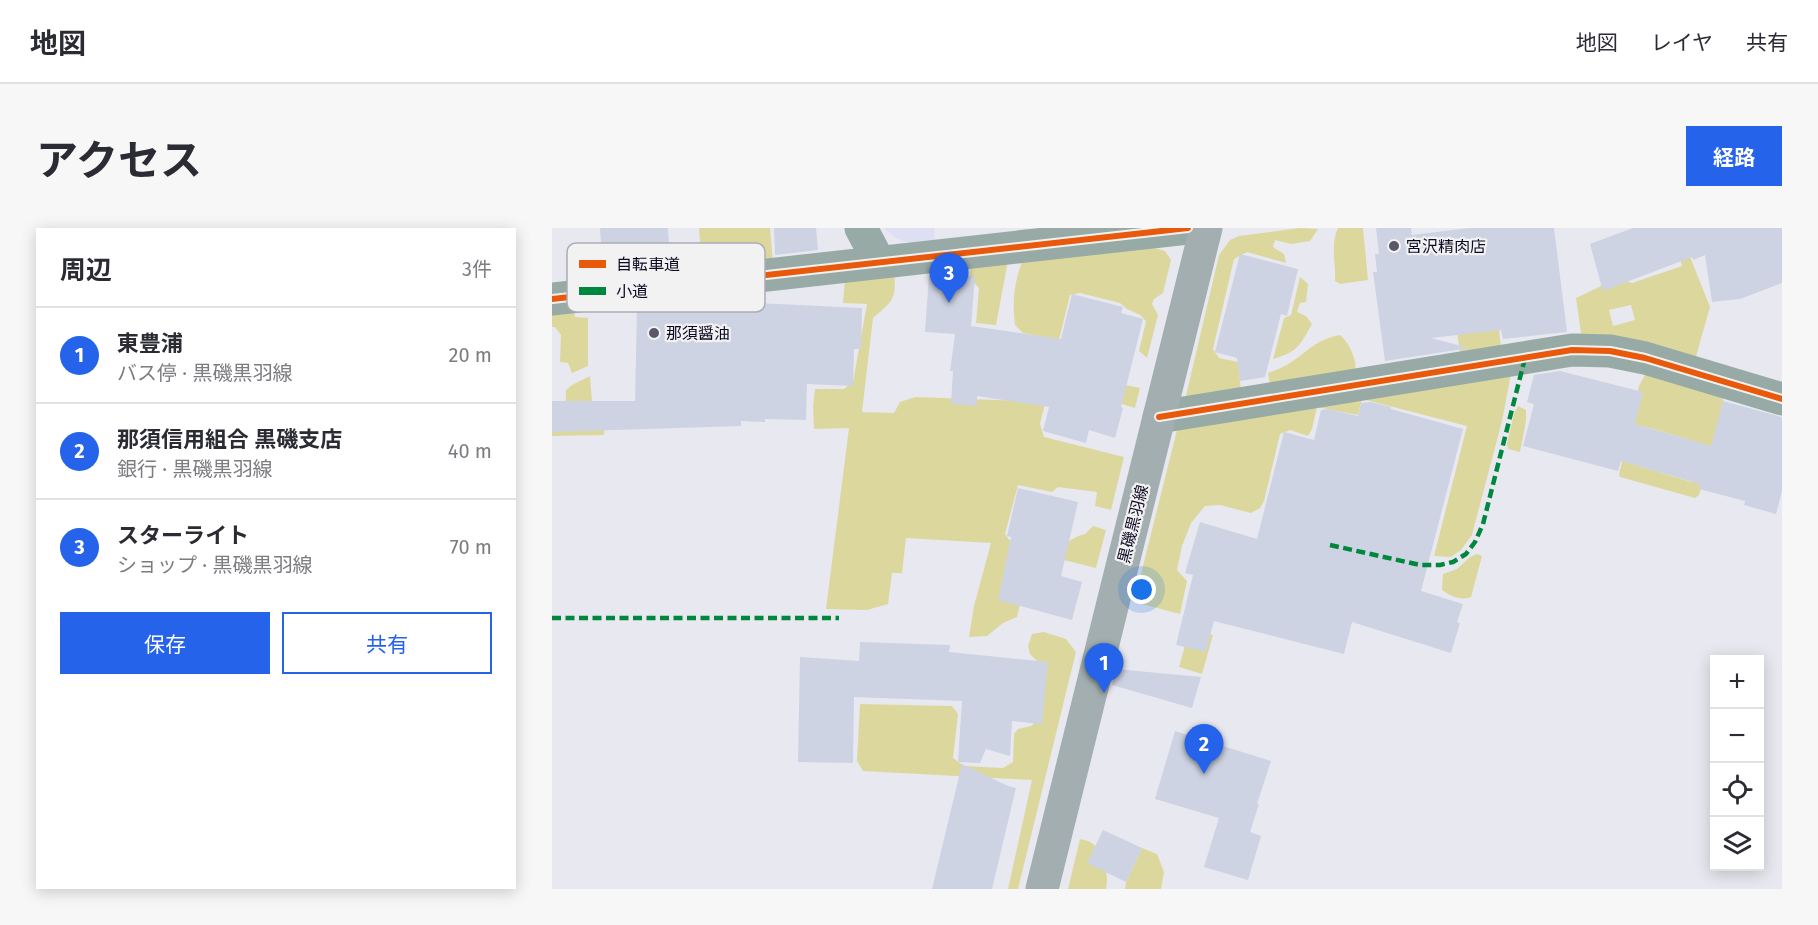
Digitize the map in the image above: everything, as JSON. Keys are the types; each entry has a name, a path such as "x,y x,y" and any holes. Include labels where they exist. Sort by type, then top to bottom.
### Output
{"main road":[{"name":"黒磯黒羽線","path":"1042,889 1206,228"}],"street":[{"path":"861,228 879,262"},
{"path":"765,275 1188,228"},
{"path":"552,299 567,297"},
{"path":"1159,417 1572,351 1610,351 1645,358 1782,399"}],"shaded area":[{"path":"699,228 770,228 773,264 765,265 765,243 700,242"},
{"path":"884,228 934,228 935,241 909,243 896,238"},
{"path":"1300,228 1318,229 1310,241 1291,244 1275,240 1273,247 1284,254 1286,263 1247,252 1234,259 1213,349 1219,358 1238,362 1241,390 1185,400 1219,255 1230,240 1239,236"},
{"path":"1338,228 1363,228 1368,280 1340,284 1335,281 1334,247"},
{"path":"1679,229 1710,307 1695,360 1559,337 1581,333 1576,298 1599,287 1612,276 1632,283 1682,266 1673,233","holes":["1631,305 1635,320 1613,326 1609,310"]},
{"path":"1155,248 1165,251 1171,260 1163,293 1154,299 1152,304 1158,315 1147,358 1139,351 1146,321 1140,315 1120,303 1080,293 1070,295 1058,344 1052,339 1023,333 1015,325 1015,292 1023,259"},
{"path":"1008,261 996,325 976,323 979,288 970,279 971,265"},
{"path":"894,274 894,295 885,308 873,318 862,412 894,413 900,402 915,397 1025,401 1045,404 1040,424 1044,437 1124,457 1111,510 1095,506 1097,492 1058,487 1052,492 1018,485 1005,534 1011,542 1034,547 1017,617 1003,623 987,636 969,637 974,606 991,543 906,538 902,573 892,573 888,604 867,610 826,609 849,428 814,429 815,389 844,389 853,382 867,304 843,303 845,278"},
{"path":"1300,277 1308,284 1306,302 1300,303 1297,312 1306,316 1312,324 1297,347 1288,354 1273,359 1284,318 1291,315"},
{"path":"1495,294 1501,347 1460,354 1453,300"},
{"path":"567,310 567,312 574,312 575,317 588,318 588,366 572,373 568,363 560,362 561,335 555,327 552,327 552,312"},
{"path":"676,312 695,312 694,332 677,339"},
{"path":"1340,335 1352,352 1355,371 1270,384 1268,373 1288,364 1318,343"},
{"path":"1646,373 1721,395 1724,402 1699,495 1695,498 1620,477 1639,386","holes":["1646,427 1687,439 1684,451 1699,456 1692,482 1635,465"]},
{"path":"1511,374 1502,421 1472,535 1461,550 1451,557 1434,556 1467,426 1362,399 1358,415 1317,407 1308,436 1290,430 1280,434 1264,501 1260,508 1251,513 1220,505 1205,506 1191,523 1182,546 1177,570 1187,581 1180,614 1134,602 1177,430"},
{"path":"590,376 592,402 606,405 604,435 552,436 552,432 565,430 566,390"},
{"path":"1101,380 1140,388 1135,408 1096,396"},
{"path":"1518,406 1526,410 1520,452 1508,449 1507,444"},
{"path":"1093,526 1106,530 1096,568 1060,559 1067,542 1085,534"},
{"path":"1477,554 1482,556 1471,597 1459,598 1442,590 1443,574 1457,569"},
{"path":"1190,628 1213,635 1202,674 1179,667"},
{"path":"1044,632 1066,639 1076,652 1018,889 1008,889 1032,780 863,771 857,761 860,704 952,706 958,714 953,758 964,766 1003,768 1013,762 1014,734 1018,729 1031,726 1040,717 1044,668 1030,654 1028,646 1032,634"},
{"path":"1080,839 1092,843 1101,853 1107,877 1106,889 1068,889"},
{"path":"1142,848 1157,854 1164,872 1161,889 1125,889"}],"building":[{"path":"600,228 668,228 669,243 601,243"},
{"path":"774,228 816,228 818,250 775,255"},
{"path":"1376,228 1411,228 1412,235 1469,228 1554,228 1567,332 1503,339 1501,330 1431,338 1469,348 1385,361 1373,272 1377,272 1375,254 1379,254"},
{"path":"1633,228 1782,228 1782,283 1740,299 1712,302 1705,255 1693,260 1692,257 1603,291 1590,244"},
{"path":"1240,254 1298,269 1287,316 1281,314 1265,377 1240,381 1237,358 1215,352"},
{"path":"946,274 975,276 971,326 1061,339 1072,294 1123,307 1121,313 1143,319 1115,438 1089,430 1086,443 1043,431 1049,407 977,396 977,406 951,404 953,371 950,371 955,334 925,332 929,276"},
{"path":"765,303 862,308 861,349 854,349 853,386 807,384 806,420 765,419 765,422 741,421 741,426 552,432 552,401 635,401 637,312 765,312"},
{"path":"1560,371 1643,392 1635,424 1711,446 1723,401 1782,417 1782,491 1776,514 1744,505 1745,501 1699,489 1700,484 1621,461 1618,471 1523,446 1534,404 1527,402 1534,375"},
{"path":"1371,402 1463,429 1421,591 1463,604 1451,653 1352,622 1344,654 1214,621 1206,652 1176,645 1193,575 1185,573 1200,522 1257,539 1284,432 1314,440 1321,410 1328,409 1358,416 1361,403"},
{"path":"1018,488 1078,502 1061,576 1082,582 1072,620 998,600 1011,537 1007,536"},
{"path":"860,642 950,645 949,652 1048,662 1042,724 1012,721 1010,756 986,749 980,763 958,762 962,701 854,697 853,763 798,762 800,657 859,661"},
{"path":"1116,669 1201,677 1192,708 1112,685"},
{"path":"1175,731 1271,761 1250,832 1261,836 1248,880 1204,867 1219,818 1155,799"},
{"path":"962,764 1016,788 992,889 932,889"},
{"path":"1103,830 1142,848 1126,882 1087,863"}],"marked path":[{"path":"1330,545 1420,565 1440,565 1453,562 1466,554 1475,542 1483,524 1525,358"},
{"path":"552,618 839,618"}],"cycle path":[{"path":"765,275 1188,228"},
{"path":"552,299 567,297"},
{"path":"1159,417 1572,350 1610,351 1645,358 1782,399"}],"place":[{"name":"宮沢精肉店","path":"1394,246"},
{"name":"スターライト","path":"949,303"},
{"name":"那須醤油","path":"654,333"},
{"name":"東豊浦","path":"1104,693"},
{"name":"那須信用組合 黒磯支店","path":"1204,774"}]}
